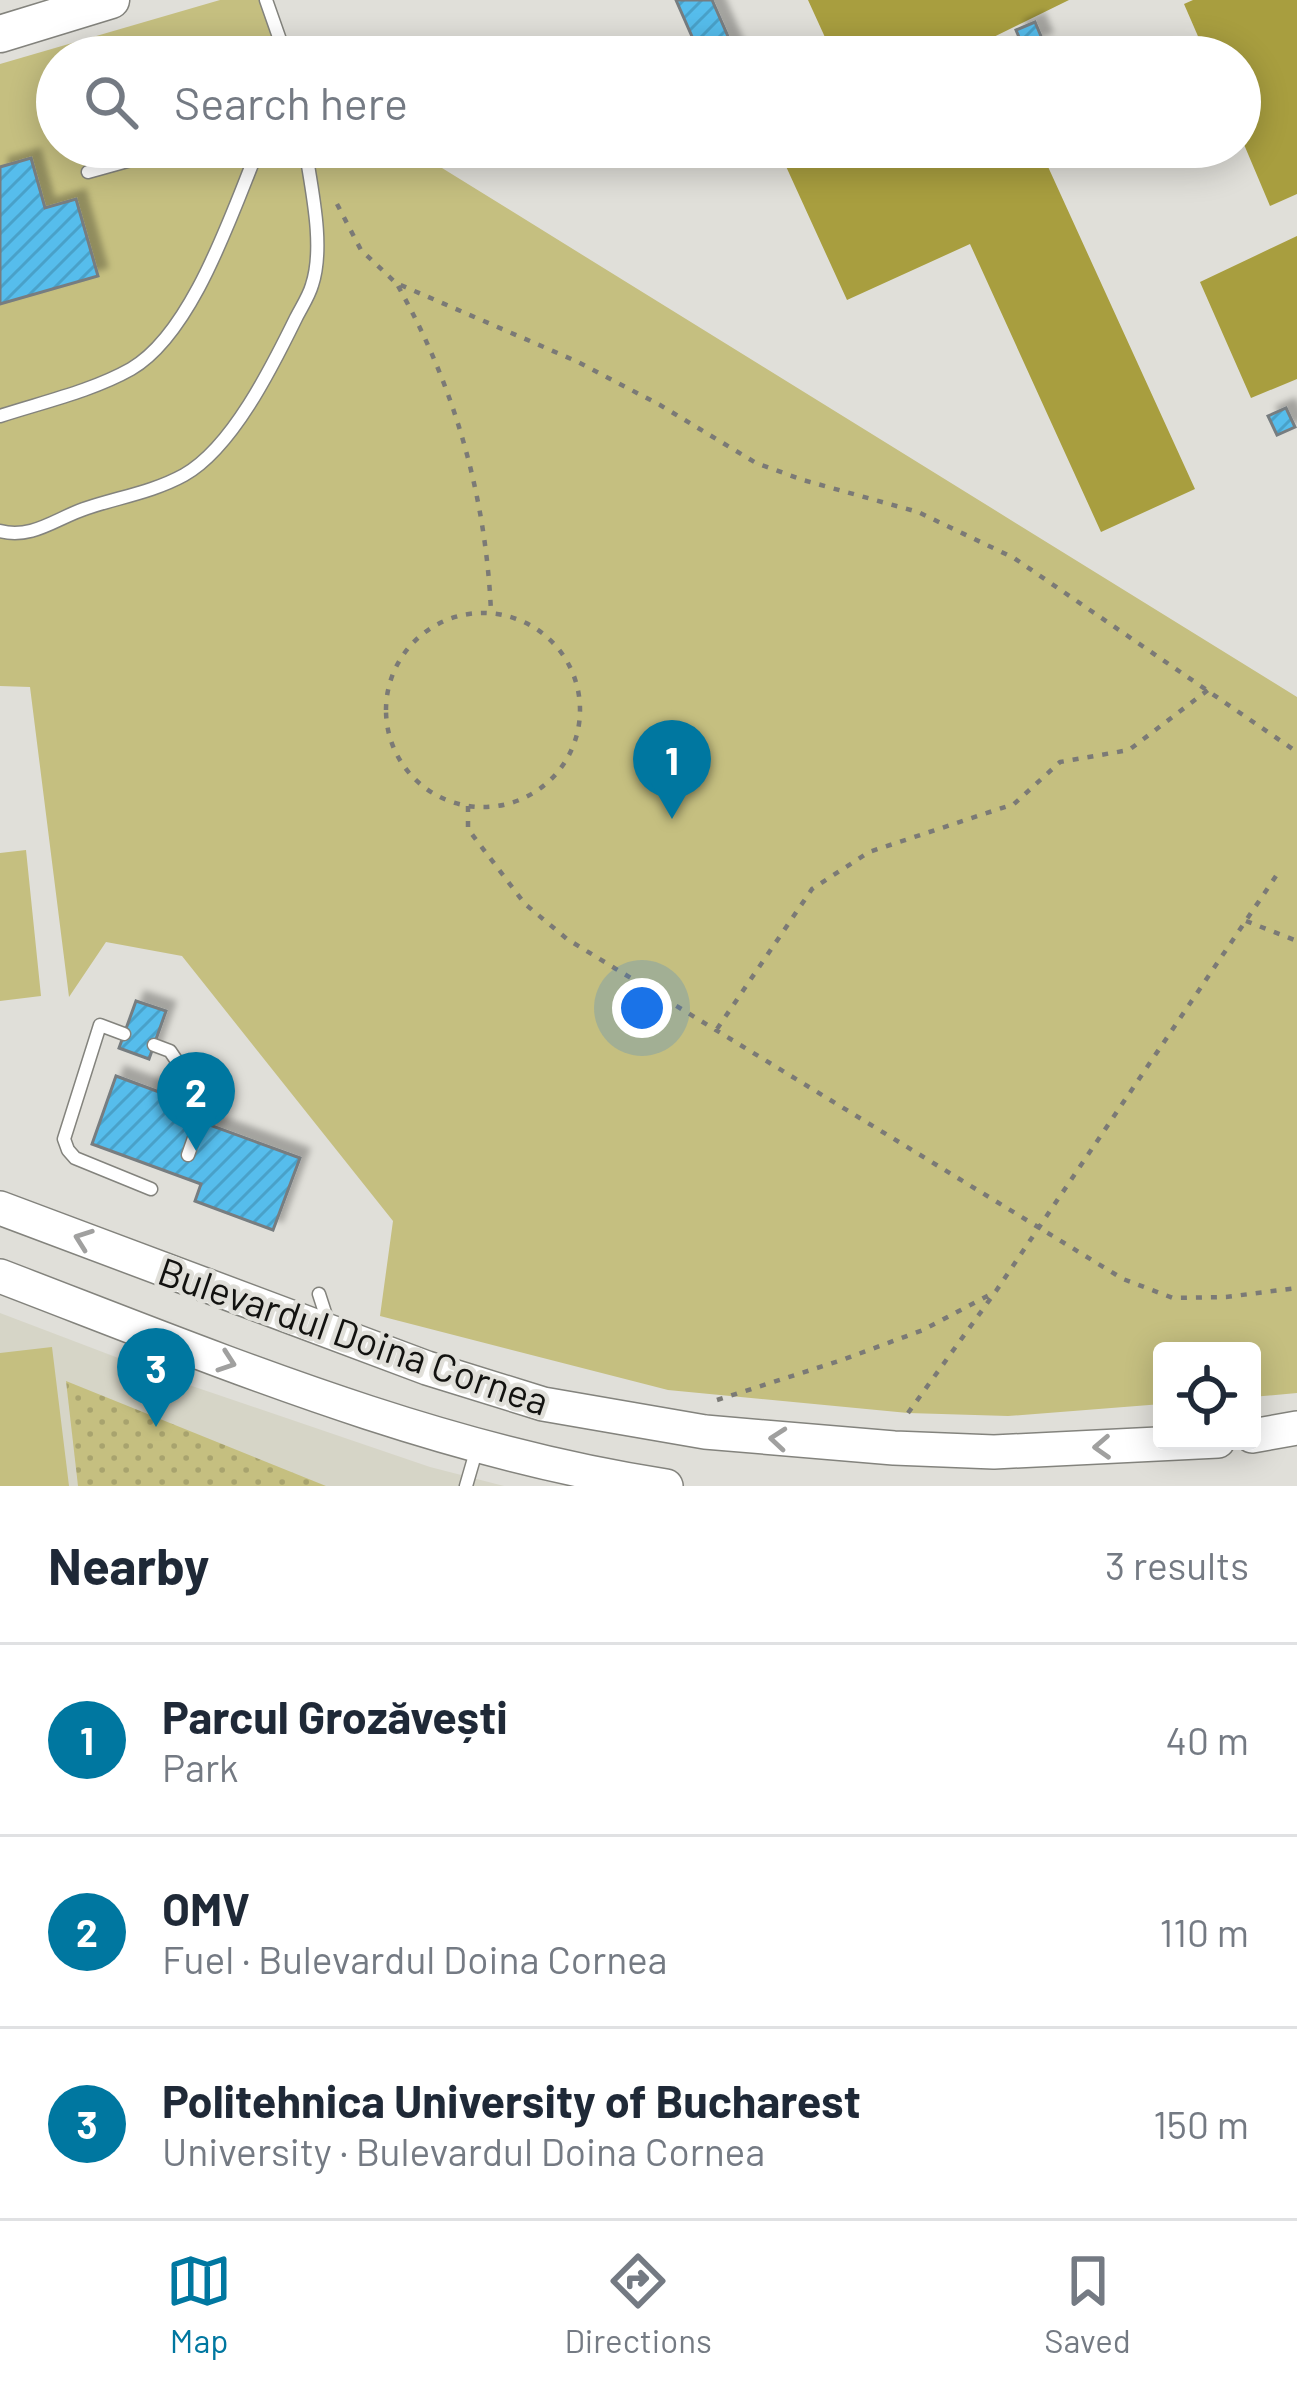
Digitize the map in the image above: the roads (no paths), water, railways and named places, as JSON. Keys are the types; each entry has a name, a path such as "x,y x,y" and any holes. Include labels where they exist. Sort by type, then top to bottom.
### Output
{"main road":[{"path":"0,34 111,0"},
{"name":"Bulevardul Doina Cornea","path":"0,1208 428,1368 543,1404 705,1432 875,1447 994,1452 1153,1444"},
{"name":"Bulevardul Doina Cornea","path":"0,1276 176,1344 477,1447 666,1486"},
{"path":"1261,1434 1297,1428"}],"lane":[{"path":"266,0 279,36"},
{"path":"88,172 102,168"},
{"path":"0,416 101,382 133,368 157,348 188,307 251,168"},
{"path":"0,531 14,535 151,490 188,473 220,444 268,375 313,283 317,231 308,168"},
{"path":"124,1034 100,1025 64,1139 75,1159 151,1189"},
{"path":"154,1045 170,1052 206,1104 188,1155"},
{"path":"319,1294 331,1332"},
{"path":"466,1486 477,1447"}],"place":[{"name":"Parcul Grozăvești","path":"672,819"},
{"name":"OMV","path":"196,1151"},
{"name":"Politehnica University of Bucharest","path":"156,1427"}]}
